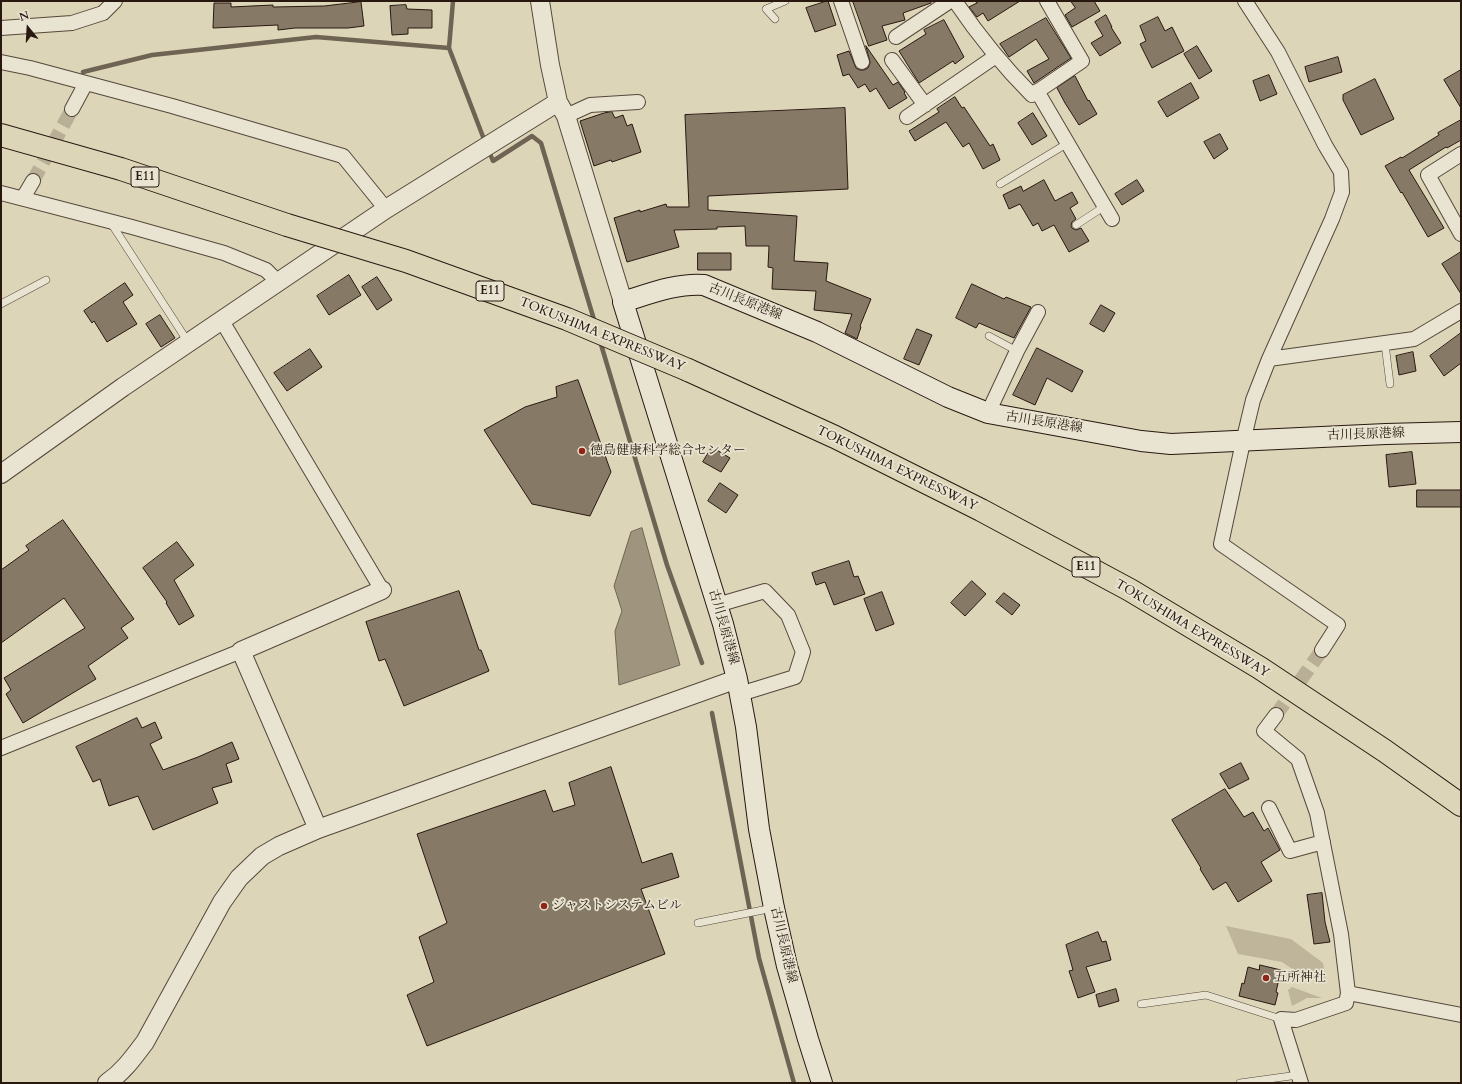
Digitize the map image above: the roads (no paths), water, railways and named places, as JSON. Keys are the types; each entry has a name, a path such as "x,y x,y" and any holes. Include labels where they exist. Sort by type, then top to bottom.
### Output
{"highway":[{"name":"TOKUSHIMA EXPRESSWAY","path":"1,135 121,169 287,225 406,261 567,319 688,370 835,437 981,510 1130,590 1260,668 1385,751 1461,805"},
{"name":"TOKUSHIMA EXPRESSWAY","path":"1,151 287,225"}],"main road":[{"name":"古川長原港線","path":"822,1083 787,966 767,909 759,829 746,727 738,686 717,605 623,302 680,286 692,284 704,285 817,332 948,397 988,413 1141,441 1171,444 1242,442 1268,439 1355,435 1461,432"}],"street":[{"path":"1,28 72,23 104,13 115,1"},
{"path":"540,1 562,109 623,302"},
{"path":"841,1 862,62"},
{"path":"896,37 950,1"},
{"path":"956,1 975,31 1011,74 1032,95 1082,61 1047,1"},
{"path":"1245,1 1278,52 1341,172 1342,192 1332,219 1269,359 1253,400 1242,442 1221,544 1338,625 1322,650"},
{"path":"907,117 996,56"},
{"path":"892,60 925,105"},
{"path":"1,62 30,68 172,106 344,156 386,209"},
{"path":"72,109 86,83"},
{"path":"1037,91 1112,219"},
{"path":"1,474 123,387 278,282 386,209 487,145 562,109 638,102"},
{"path":"1461,154 1428,175 1461,234"},
{"path":"23,198 33,181"},
{"path":"1,193 110,221 224,253 252,263 266,270 278,282"},
{"path":"1269,359 1414,339 1461,311"},
{"path":"988,413 1017,351 1038,312"},
{"path":"1,748 241,651 382,590 222,321"},
{"path":"107,1083 127,1066 145,1042 222,902 239,878 262,856 279,846 318,830 738,686 795,677 803,652 788,615 765,591 717,605"},
{"path":"241,651 318,830"},
{"path":"1276,714 1264,730 1298,759 1317,813 1341,934 1348,993 1346,1003 1296,1020 1281,1020 1299,1079"},
{"path":"1269,808 1290,851 1323,842"},
{"path":"1348,993 1461,1015"}],"lane":[{"path":"775,19 766,9 785,1"},
{"path":"1000,184 1068,143"},
{"path":"1076,225 1105,206"},
{"path":"110,221 188,343"},
{"path":"1,304 46,280"},
{"path":"989,336 1017,351"},
{"path":"1385,344 1390,384"},
{"path":"698,923 767,909"},
{"path":"1141,1004 1206,995 1281,1020"},
{"path":"1240,1083 1299,1079"}],"waterway":[{"path":"453,1 449,48 485,142"},
{"path":"83,72 152,55 316,37 449,48"},
{"path":"488,149 493,161 532,136 541,143 595,323"},
{"path":"600,341 667,565 702,663"},
{"path":"712,713 759,958 794,1083"}],"tunnel":[{"path":"33,181 72,109"},
{"path":"1276,715 1322,650"}],"place":[{"name":"徳島健康科学総合センター","path":"582,451"},
{"name":"ジャストシステムビル","path":"544,906"},
{"name":"五所神社","path":"1266,978"}]}
